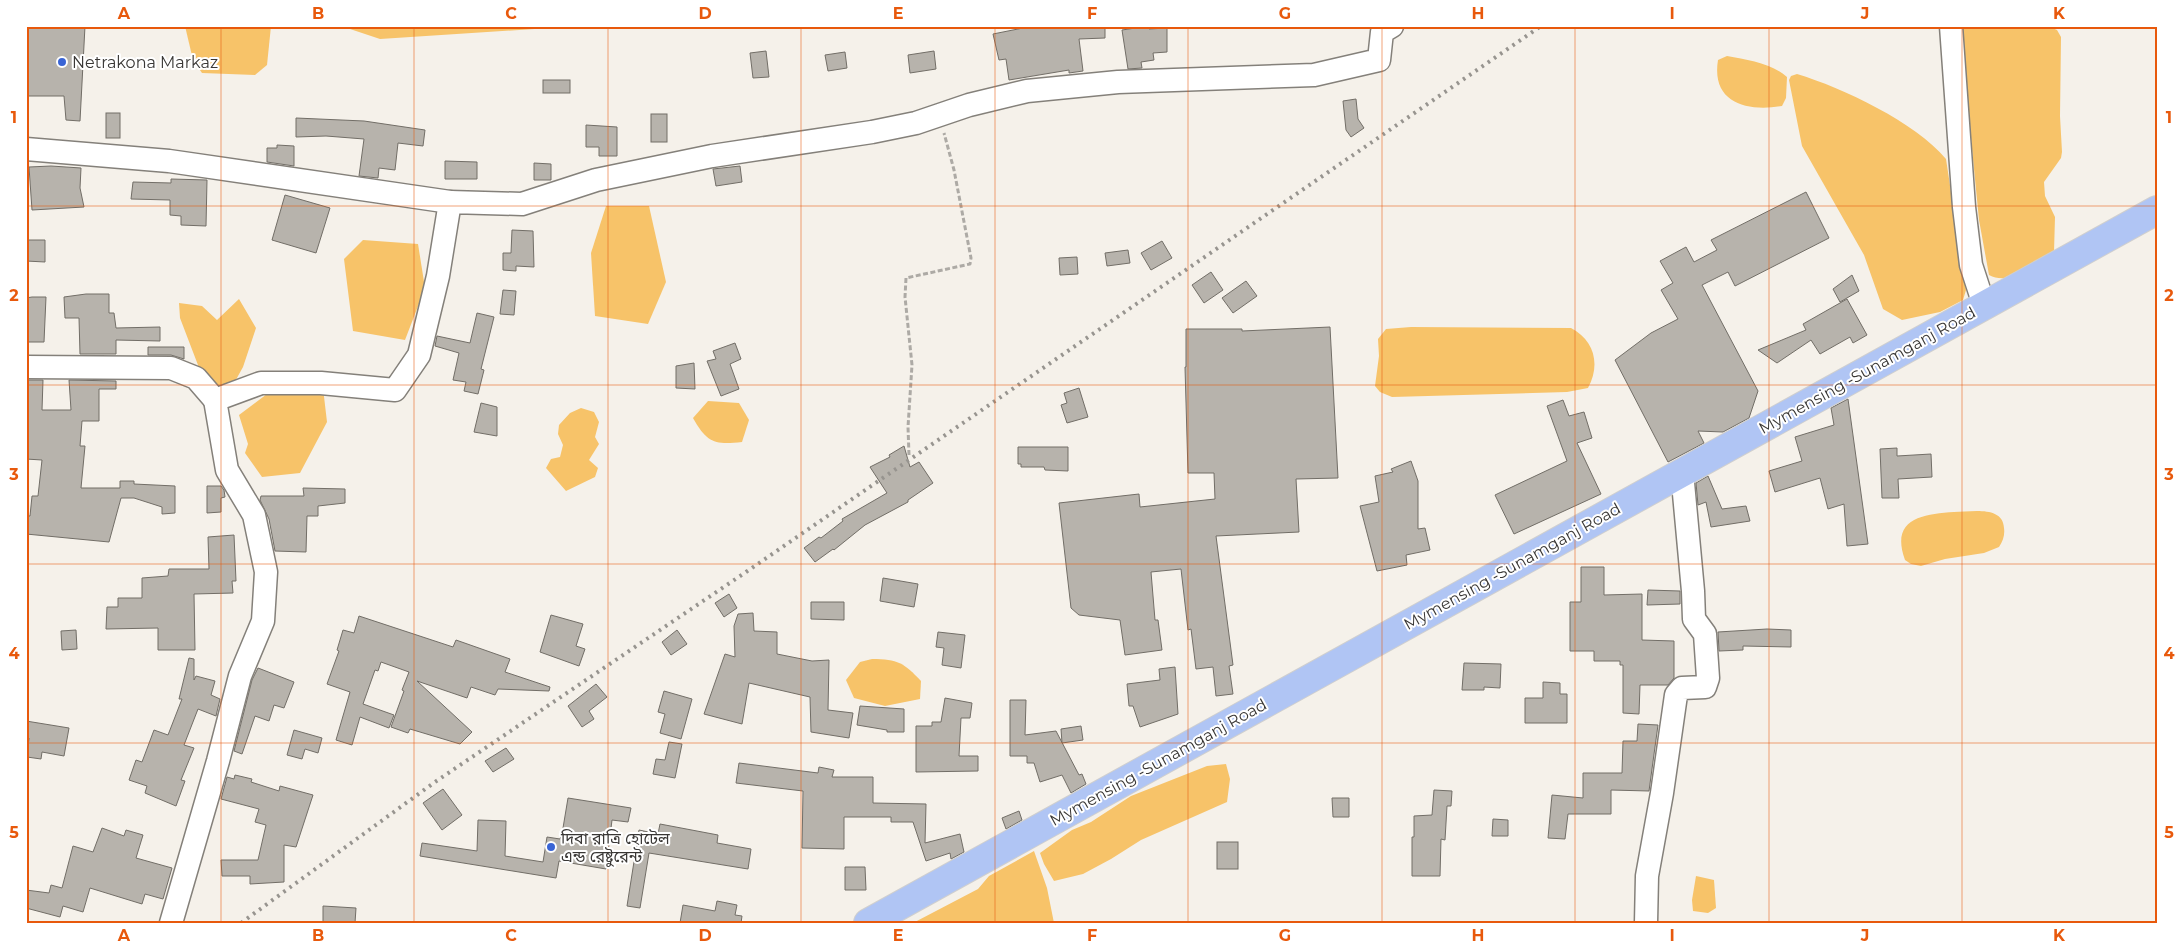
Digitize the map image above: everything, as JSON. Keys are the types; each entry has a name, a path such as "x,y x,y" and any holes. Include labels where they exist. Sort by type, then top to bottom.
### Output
{"main road":[{"name":"Mymensing -Sunamganj Road","path":"868,923 2157,210"}],"street":[{"path":"26,149 169,160 450,202 522,204 596,180 712,156 872,132 916,123 993,98 1027,91 1118,82 1314,75 1379,60 1382,32 1392,26"},
{"path":"1951,26 1964,207 1971,264 1984,305"},
{"path":"215,400 261,383 321,383 395,390 419,355 438,276 450,202"},
{"path":"26,367 171,368 196,378 215,400 227,470 254,515 266,572 263,621 240,676 171,923"},
{"path":"1646,923 1647,876 1662,793 1676,695 1682,688 1705,687 1708,678 1705,634 1694,619 1682,472"}],"path":[{"path":"909,455 908,427 912,364 905,297 906,278 970,264 971,258 954,170 940,115"}],"shaded area":[{"path":"185,26 271,26 267,65 255,75 202,73 193,60"},
{"path":"341,26 580,26 380,39"},
{"path":"1960,26 2048,26 2057,30 2061,37 2060,116 2062,152 2061,158 2044,182 2045,196 2055,217 2054,252 2023,272 2006,278 1997,278 1989,275 1979,220"},
{"path":"1727,56 1767,65 1787,77 1786,98 1782,106 1769,108 1745,105 1734,101 1726,95 1720,86 1717,75 1718,60"},
{"path":"1797,74 1835,88 1877,108 1916,132 1933,145 1946,159 1966,290 1963,300 1940,312 1902,320 1883,309 1864,255 1802,146 1789,80 1791,76"},
{"path":"606,206 649,206 666,282 648,324 595,316 591,253"},
{"path":"363,240 418,244 425,288 405,340 353,331 344,259"},
{"path":"239,299 256,328 243,367 233,385 206,386 180,318 179,303 202,306 217,320"},
{"path":"1411,327 1571,328 1579,333 1590,346 1594,362 1592,379 1588,388 1567,392 1392,397 1380,392 1375,386 1379,356 1378,339 1386,329"},
{"path":"323,388 327,422 300,473 262,477 245,453 248,444 239,415 267,394"},
{"path":"708,401 739,403 749,420 742,442 718,442 703,433 693,418"},
{"path":"581,408 594,412 599,422 595,437 599,444 589,460 598,468 595,477 566,491 546,468 551,459 560,457 563,445 558,434 559,425 570,413"},
{"path":"1985,511 1998,516 2002,521 2004,531 1999,547 1984,553 1945,559 1921,566 1911,564 1905,560 1901,546 1905,527 1920,517 1954,512"},
{"path":"872,659 894,661 910,670 921,681 920,699 885,706 854,698 846,680 860,662"},
{"path":"1226,764 1230,779 1227,802 1141,840 1083,874 1054,881 1040,853 1072,830 1091,822 1131,796 1207,766"},
{"path":"1034,851 1047,888 1054,923 913,923 978,889 989,876"},
{"path":"1696,876 1714,880 1716,908 1708,913 1693,911 1692,900"}],"building":[{"name":"Netrakona Markaz","path":"28,26 85,26 80,121 66,120 64,96 28,96"},
{"path":"1023,26 1105,26 1105,38 1079,39 1083,71 1069,73 1069,70 1009,80 1006,59 999,60 993,34 1023,28"},
{"path":"1149,26 1149,29 1167,28 1167,52 1153,53 1154,60 1141,62 1142,68 1128,69 1122,30"},
{"path":"766,51 769,77 753,78 750,53"},
{"path":"934,51 936,69 910,73 908,55"},
{"path":"845,52 847,68 828,71 825,55"},
{"path":"543,80 570,80 570,93 543,93"},
{"path":"1356,99 1358,119 1364,128 1351,137 1346,130 1343,101"},
{"path":"106,113 120,113 120,138 106,138"},
{"path":"651,114 667,114 667,142 651,142"},
{"path":"296,118 364,121 425,130 423,146 398,143 395,170 379,168 378,178 359,176 364,139 326,136 296,137"},
{"path":"586,125 617,127 617,156 599,156 599,147 586,147"},
{"path":"277,145 294,146 294,166 267,162 267,148 277,148"},
{"path":"445,161 477,162 477,179 445,179"},
{"path":"534,163 551,164 551,180 534,180"},
{"path":"740,166 742,182 716,186 713,169"},
{"path":"29,167 81,168 80,188 84,207 32,210"},
{"path":"171,179 207,180 206,226 181,225 181,216 170,215 170,200 131,199 133,182 171,183"},
{"path":"1806,192 1829,238 1735,286 1728,272 1702,285 1758,391 1749,418 1723,432 1698,431 1704,443 1668,462 1615,360 1651,333 1678,319 1661,290 1673,283 1660,261 1686,247 1694,262 1717,250 1711,240"},
{"path":"285,195 330,208 316,253 272,240"},
{"path":"512,230 533,231 534,267 516,266 516,271 503,270 503,253 511,253"},
{"path":"26,240 45,240 45,262 26,261"},
{"path":"1162,241 1172,258 1151,270 1141,253"},
{"path":"1128,250 1130,263 1107,266 1105,253"},
{"path":"1077,257 1078,274 1060,275 1059,258"},
{"path":"1211,272 1223,290 1204,303 1192,285"},
{"path":"1852,275 1859,291 1840,302 1833,289"},
{"path":"1246,281 1257,296 1233,313 1222,298"},
{"path":"503,290 516,291 514,315 500,314"},
{"path":"86,294 109,294 109,313 114,313 116,328 160,327 160,341 116,340 116,354 80,354 79,318 65,318 64,297"},
{"path":"46,297 44,342 26,342 26,298"},
{"path":"1847,299 1867,335 1853,343 1850,337 1820,354 1811,340 1777,363 1758,350 1806,330 1803,324"},
{"path":"477,313 494,317 481,369 484,370 478,394 464,391 466,382 453,380 459,353 435,346 437,336 470,343"},
{"path":"1330,327 1338,478 1296,479 1299,532 1216,536 1233,665 1229,666 1233,694 1216,696 1213,667 1196,669 1191,629 1188,630 1181,569 1151,572 1155,620 1158,620 1162,650 1125,655 1120,620 1079,615 1071,608 1059,503 1139,494 1140,507 1215,499 1214,473 1188,473 1185,367 1186,329 1242,329 1242,331"},
{"path":"735,343 741,359 730,364 739,389 721,396 707,361 716,359 713,351"},
{"path":"148,347 184,347 184,359 171,355 148,355"},
{"path":"694,363 695,389 676,388 676,366"},
{"path":"26,380 43,380 42,410 71,410 69,380 116,381 116,389 99,389 99,421 82,421 80,446 85,446 81,488 120,488 120,481 134,481 134,484 175,486 175,513 162,514 162,507 134,498 121,498 109,542 26,534 26,516 30,516 32,496 38,496 42,460 26,459"},
{"path":"1079,388 1088,417 1067,423 1061,405 1067,403 1064,393"},
{"path":"1848,399 1868,544 1847,546 1844,504 1828,509 1820,478 1775,492 1769,471 1802,461 1795,437 1834,425 1831,408"},
{"path":"1563,400 1569,416 1584,412 1592,438 1577,443 1601,494 1514,534 1495,495 1567,461 1547,406"},
{"path":"481,403 497,407 497,436 474,432"},
{"path":"904,446 910,467 919,462 933,483 908,500 908,502 865,525 834,550 815,562 804,548 819,537 821,538 843,521 842,519 887,493 870,467 890,457 889,455"},
{"path":"1018,447 1068,447 1068,471 1045,470 1044,467 1021,467 1021,464 1018,464"},
{"path":"1897,448 1897,456 1931,454 1932,477 1898,479 1899,498 1882,498 1880,449"},
{"path":"1411,461 1418,481 1418,529 1425,528 1430,550 1406,555 1407,565 1377,571 1360,506 1379,502 1375,476 1393,472 1391,469"},
{"path":"1708,476 1722,509 1746,506 1750,521 1711,527 1706,502 1698,505 1696,483"},
{"path":"207,486 221,486 224,490 225,497 221,498 221,512 207,513"},
{"path":"303,488 345,489 345,503 318,506 318,516 307,516 306,552 275,551 269,519 260,500 261,496 304,496"},
{"path":"234,535 236,581 232,581 233,593 194,594 195,650 158,650 158,628 106,629 107,607 118,607 118,598 142,598 142,578 168,576 169,569 209,569 208,537"},
{"path":"1581,567 1604,567 1604,595 1642,594 1642,640 1674,641 1674,678 1668,685 1640,685 1639,714 1623,713 1623,665 1620,665 1620,661 1594,661 1594,651 1570,651 1570,602 1581,602"},
{"path":"883,578 918,584 914,607 880,601"},
{"path":"1648,590 1680,591 1680,604 1647,605"},
{"path":"729,594 737,608 724,617 715,603"},
{"path":"811,602 844,602 844,620 811,619"},
{"path":"753,613 754,631 777,632 777,654 812,661 829,660 828,710 853,713 849,738 811,732 810,697 749,683 742,724 704,714 725,654 735,657 734,626 738,614"},
{"path":"551,615 583,624 576,646 585,649 579,666 540,652"},
{"path":"359,616 453,647 456,640 510,659 505,672 550,687 549,691 498,689 495,695 471,687 467,698 417,681 472,732 460,744 410,729 408,733 391,727 409,672 381,662 378,671 375,670 363,704 394,715 389,728 360,717 352,745 336,740 350,692 327,684 339,651 337,650 343,630 354,633"},
{"path":"1767,629 1791,630 1791,647 1743,646 1743,650 1719,651 1718,632"},
{"path":"76,630 77,649 62,650 61,631"},
{"path":"677,630 687,644 671,655 662,642"},
{"path":"938,632 965,635 961,668 942,665 944,648 936,647"},
{"path":"189,658 194,659 194,680 196,676 215,681 211,695 220,699 216,716 198,709 184,745 194,748 181,780 185,781 176,806 145,793 147,786 129,780 136,760 142,762 154,730 168,735 182,699 179,699"},
{"path":"1464,663 1501,664 1500,688 1484,687 1484,690 1462,690"},
{"path":"1175,667 1178,714 1140,727 1133,706 1129,706 1127,684 1160,680 1159,669"},
{"path":"258,668 294,682 284,708 274,705 269,721 255,716 242,754 234,751 252,680"},
{"path":"1543,682 1560,683 1560,694 1567,694 1567,723 1525,723 1525,698 1543,698"},
{"path":"596,684 607,697 589,711 594,719 582,727 568,706"},
{"path":"664,691 692,699 681,739 660,733 665,714 658,712"},
{"path":"945,698 972,703 970,718 961,718 959,756 978,756 978,771 916,772 916,726 932,726 932,722 941,722"},
{"path":"1010,700 1026,700 1025,735 1056,731 1079,775 1082,774 1086,784 1071,793 1062,775 1040,782 1034,763 1027,763 1027,756 1010,756"},
{"path":"860,706 904,709 904,732 887,732 887,730 857,725"},
{"path":"26,721 69,728 64,756 42,752 41,759 27,757 29,738 26,737"},
{"path":"1638,724 1658,725 1649,791 1611,790 1611,814 1568,814 1565,839 1548,838 1552,795 1583,798 1583,773 1622,773 1623,741 1637,741"},
{"path":"1081,726 1083,740 1062,743 1061,729"},
{"path":"294,730 322,738 318,753 305,749 302,759 287,755"},
{"path":"669,742 682,744 675,778 653,774 656,759 665,760"},
{"path":"506,748 514,759 493,772 485,761"},
{"path":"739,763 818,773 819,767 834,770 832,777 873,777 873,803 926,804 925,843 960,834 964,852 951,859 950,853 926,861 913,822 891,822 891,817 844,817 844,849 802,848 803,791 736,783"},
{"path":"235,775 252,779 251,782 279,791 280,786 313,795 296,847 284,845 284,882 250,884 250,876 222,876 221,860 258,860 266,825 255,822 259,809 221,799 227,777 234,779"},
{"path":"443,789 462,815 442,830 423,803"},
{"path":"1434,790 1452,791 1451,806 1447,806 1445,840 1441,839 1440,876 1412,876 1414,816 1432,815"},
{"path":"568,798 631,808 628,822 612,820 606,869 559,861 556,878 420,856 422,843 477,851 478,820 506,821 505,856 543,862 547,837 560,839 562,834"},
{"path":"1332,798 1349,798 1349,817 1333,817"},
{"path":"1019,811 1022,820 1006,829 1002,818"},
{"path":"1493,819 1508,820 1508,836 1492,836"},
{"path":"660,824 718,835 717,843 751,849 748,869 649,853 640,908 627,906 639,830 658,834"},
{"path":"102,828 124,836 126,830 143,835 136,858 172,868 163,899 145,894 142,904 90,888 83,912 63,906 60,917 26,908 26,890 49,893 51,885 62,888 73,846 93,852"},
{"path":"1217,842 1238,842 1238,869 1217,869"},
{"path":"845,867 865,867 866,890 845,890"},
{"path":"717,901 737,905 735,915 742,916 741,923 680,923 683,905 715,911"},
{"path":"323,906 356,908 355,923 323,923"}],"railway":[{"path":"241,923 435,782 746,572 1541,26"}],"place":[{"name":"Netrakona Markaz","path":"62,62"},
{"name":"দিবা রাত্রি হোটেল এন্ড রেষ্টুরেন্ট","path":"551,847"}]}
